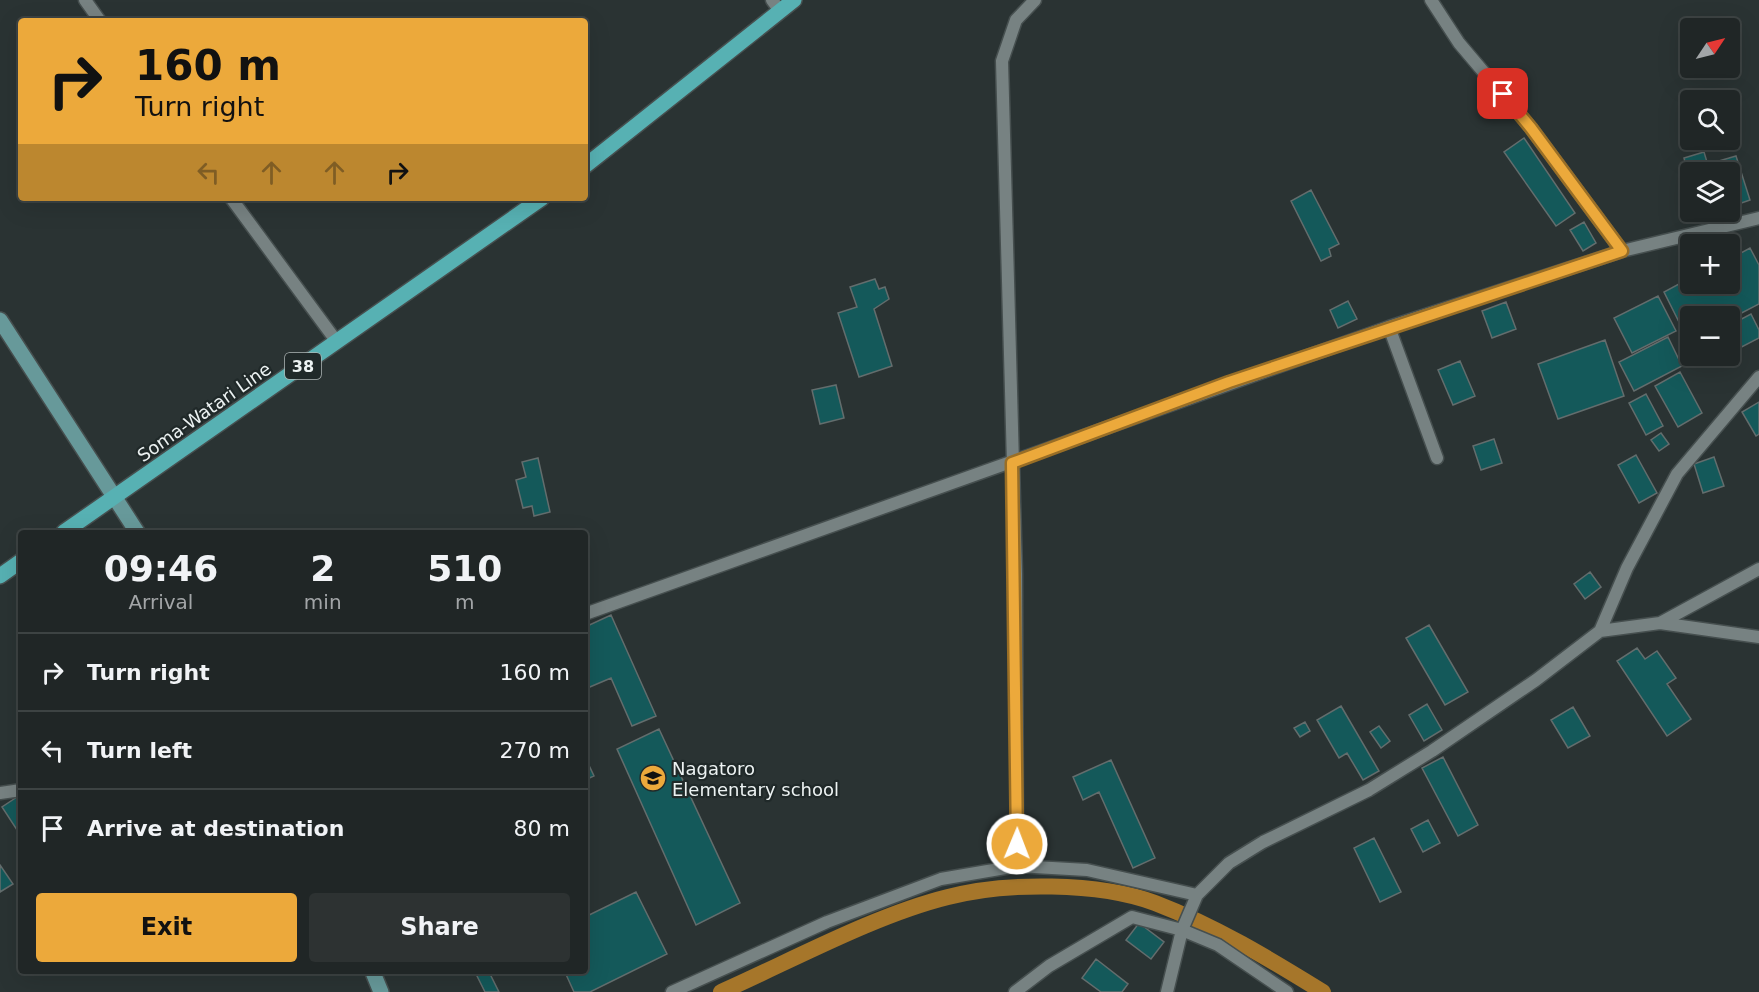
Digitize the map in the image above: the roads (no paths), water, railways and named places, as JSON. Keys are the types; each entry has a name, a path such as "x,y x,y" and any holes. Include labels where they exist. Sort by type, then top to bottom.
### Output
{"main road":[{"path":"588,163 776,5 794,0"},
{"name":"Soma-Watari Line","path":"67,530 538,201"},
{"path":"0,576 18,563"}],"street":[{"path":"85,0 98,18"},
{"path":"1017,866 1018,757 1002,61 1016,20 1035,0"},
{"path":"1431,0 1459,42 1531,128 1622,251"},
{"path":"233,201 337,342"},
{"path":"588,613 1012,463 1229,382 1389,327 1622,251 1759,218"},
{"path":"0,320 136,530"},
{"path":"1389,327 1437,458"},
{"path":"1167,992 1182,930 1197,895 1229,863 1263,842 1359,795 1432,751 1536,680 1600,631 1627,568 1677,474 1759,377"},
{"path":"1660,623 1759,570"},
{"path":"1600,631 1660,623 1759,637"},
{"path":"0,793 18,790"},
{"path":"672,992 827,922 941,879 1017,866 1087,870 1197,895"},
{"path":"1015,992 1049,966 1132,917 1182,930 1218,945 1287,992"},
{"path":"374,974 381,992"}],"waterway":[{"path":"721,992 833,940 920,905 971,892 1052,886 1107,891 1155,903 1220,932 1323,992"}],"place":[{"name":"Nagatoro Elementary school","path":"653,778"}]}
